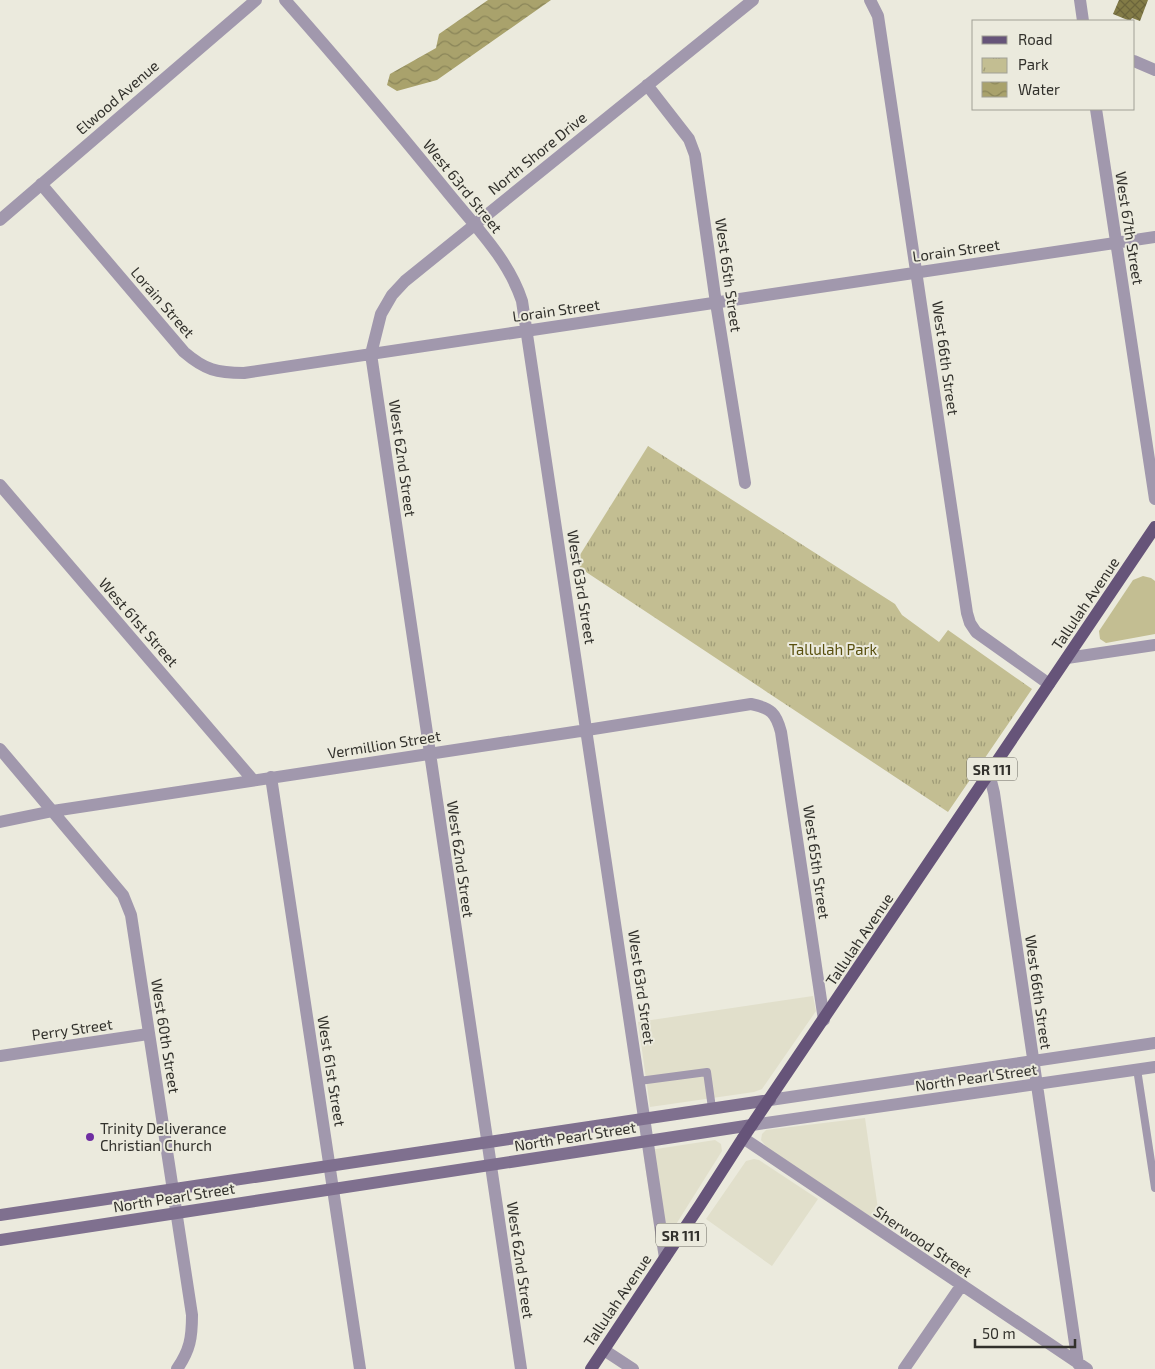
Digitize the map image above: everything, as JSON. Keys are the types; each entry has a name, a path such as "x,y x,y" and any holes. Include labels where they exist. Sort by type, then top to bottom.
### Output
{"main road":[{"name":"Tallulah Avenue","path":"591,1369 666,1258 743,1138 1155,527"}],"street":[{"name":"Elwood Avenue","path":"0,220 256,0"},
{"name":"West 63rd Street","path":"285,0 361,86 474,225 507,267 516,282 522,301 666,1258"},
{"name":"North Shore Drive","path":"371,354 381,314 392,295 405,282 753,0"},
{"name":"West 66th Street","path":"870,0 878,16 967,613 970,623 976,632 1049,684"},
{"path":"1080,0 1083,20"},
{"path":"1135,61 1155,70"},
{"name":"West 65th Street","path":"647,85 689,139 695,155 716,303 745,483"},
{"name":"West 67th Street","path":"1096,110 1155,500"},
{"name":"Lorain Street","path":"41,184 184,352 197,363 212,371 227,373 244,373 1155,237"},
{"name":"West 62nd Street","path":"371,354 521,1369"},
{"name":"West 61st Street","path":"0,485 253,780"},
{"path":"1067,658 1155,645"},
{"name":"Vermillion Street","path":"0,822 53,811 751,704 772,712"},
{"name":"West 65th Street","path":"772,712 778,721 781,732 824,1020"},
{"name":"West 60th Street","path":"0,749 123,894 132,915 148,1034 192,1315 192,1336 186,1356 177,1369"},
{"name":"West 66th Street","path":"989,773 994,793 1033,1060 1082,1366"},
{"name":"West 61st Street","path":"271,777 360,1369"},
{"name":"Perry Street","path":"0,1056 148,1034"},
{"name":"North Pearl Street","path":"0,1215 1033,1060 1155,1044"},
{"name":"North Pearl Street","path":"0,1240 752,1125 1155,1067"},
{"name":"Sherwood Street","path":"743,1138 1082,1366"},
{"path":"904,1369 961,1286"},
{"path":"604,1350 633,1369"}],"lane":[{"path":"1137,1070 1155,1188"},
{"path":"639,1081 707,1072 712,1108"}],"shaded area":[{"path":"813,996 816,1011 762,1089 754,1092 650,1107 638,1022"},
{"path":"865,1118 880,1223 767,1148 761,1140 762,1134 766,1130"},
{"path":"715,1140 721,1144 722,1151 658,1253 643,1151"},
{"path":"759,1160 818,1199 772,1266 706,1219 746,1161"}],"green space":[{"name":"Tallulah Park","path":"648,446 895,604 902,615 939,642 948,630 1032,689 948,812 580,568 578,558"},
{"path":"1143,576 1155,581 1155,634 1106,643 1100,639 1099,631 1133,580"}],"water":[{"path":"488,0 551,0 437,80 397,91 387,85 390,74 436,48 439,34"}],"building":[{"path":"1119,0 1148,0 1140,21 1132,18 1128,20 1113,14"}],"place":[{"name":"Trinity Deliverance Christian Church","path":"90,1137"}]}
